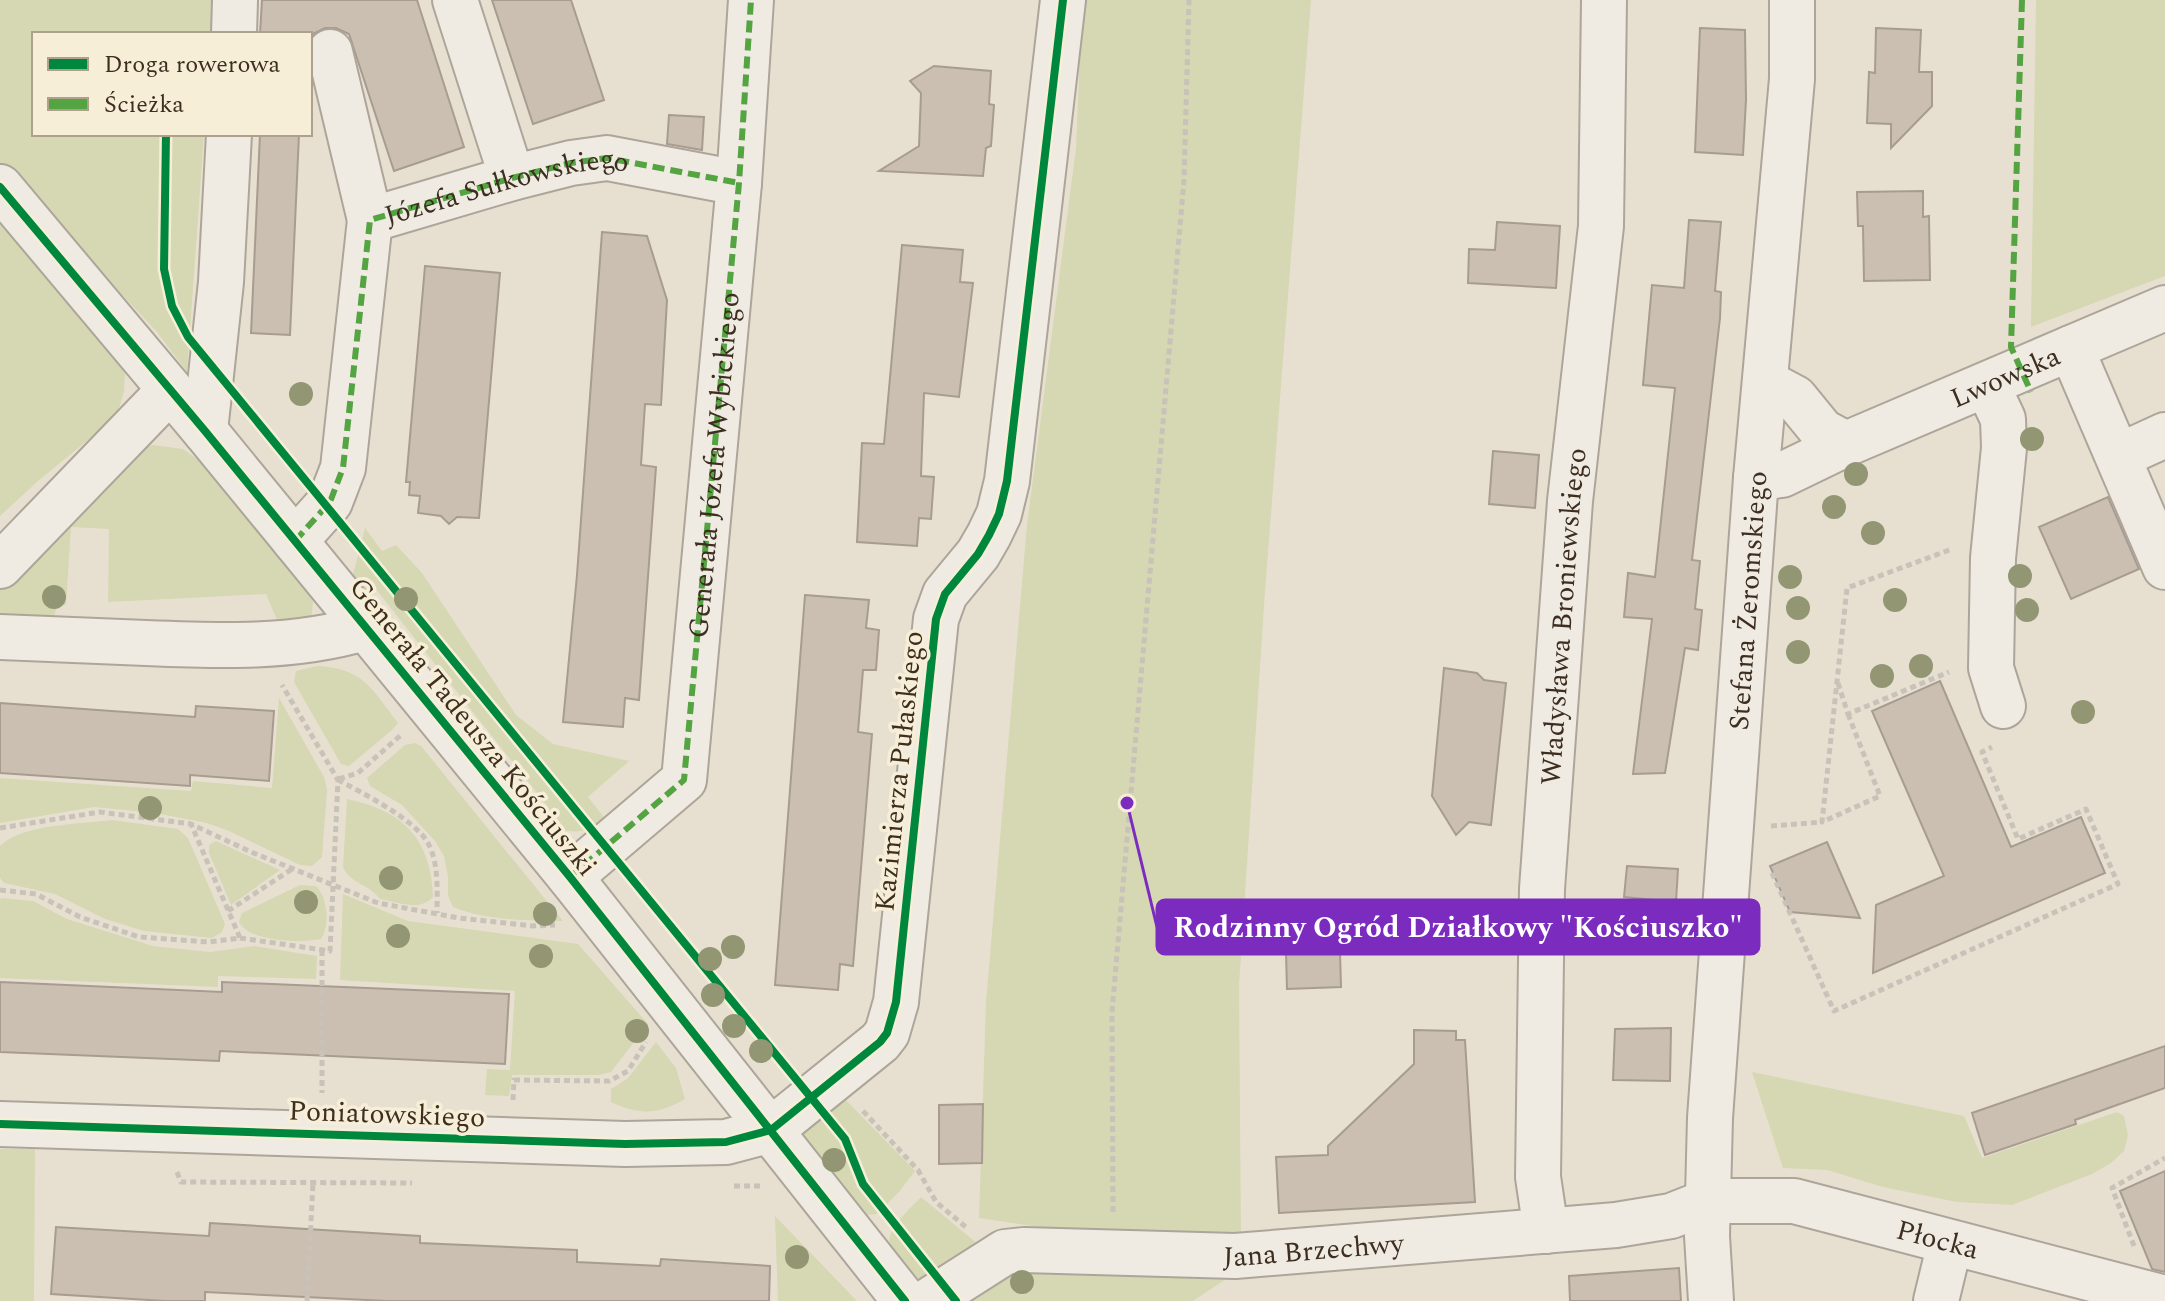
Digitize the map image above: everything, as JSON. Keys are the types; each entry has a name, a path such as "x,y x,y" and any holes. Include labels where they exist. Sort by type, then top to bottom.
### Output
{"street":[{"path":"234,32 235,0"},
{"path":"455,0 512,178"},
{"name":"Generała Józefa Wybickiego","path":"570,877 684,780 739,183 751,0"},
{"name":"Kazimierza Pułaskiego","path":"771,1130 880,1042 892,1019 936,619 945,594 978,554 989,535 999,514 1007,481 1063,0"},
{"name":"Władysława Broniewskiego","path":"1546,1231 1538,1177 1542,889 1570,501 1601,226 1604,0"},
{"name":"Stefana Żeromskiego","path":"1711,1301 1707,1236 1711,1102 1756,478 1792,79 1792,0"},
{"path":"330,52 370,220"},
{"path":"205,431 221,282 229,136"},
{"name":"Józefa Sułkowskiego","path":"295,541 330,502 343,468 370,220 512,178 571,163 607,158 739,183"},
{"name":"Generała Tadeusza Kościuszki","path":"0,187 205,431 570,877 905,1301"},
{"name":"Lwowska","path":"1756,478 1782,475 1846,444 2165,308"},
{"path":"2071,348 2165,567"},
{"path":"1765,382 1795,398 1822,431 1846,444"},
{"path":"1987,385 2003,419 1991,668 1999,726"},
{"path":"0,566 169,391"},
{"path":"2119,456 2165,435"},
{"path":"0,637 190,645 251,644 314,640 364,628"},
{"name":"Poniatowskiego","path":"0,1124 625,1144 726,1142 771,1130"},
{"name":"Jana Brzechwy","path":"928,1301 1005,1252 1235,1256 1546,1231 1671,1216 1709,1201"},
{"name":"Płocka","path":"1709,1201 1794,1201 2165,1298"},
{"path":"1936,1301 1950,1243"}],"path":[{"path":"1113,1217 1112,1012 1184,180 1189,0"},
{"path":"1822,822 1847,588 1982,538 1995,538"},
{"path":"1848,714 1963,666"},
{"path":"1763,827 1822,822 1880,796 1836,678"},
{"path":"282,685 338,780 405,820 429,843 437,875 437,914"},
{"path":"1768,864 1834,1011 2118,884 2086,809 2018,839 1982,752 1999,726"},
{"path":"338,780 358,773 403,733"},
{"path":"0,890 36,894 80,917 139,937 209,942 240,938 330,951 338,780"},
{"path":"0,828 100,812 191,824 378,903 533,926 563,925"},
{"path":"191,824 240,938"},
{"path":"1771,839 1772,826"},
{"path":"228,911 292,869"},
{"path":"322,950 322,1098"},
{"path":"513,1100 514,1080 609,1081 628,1071 649,1037"},
{"path":"834,1080 918,1170 936,1202 999,1256"},
{"path":"2137,1255 2112,1188 2165,1158"},
{"path":"307,1301 313,1183"}],"green space":[{"path":"0,0 213,0 211,32 32,32 32,136 204,136 187,372 157,332 0,164"},
{"path":"1082,0 1311,0 1265,591 1239,985 1241,1243 1115,1238 979,1218 986,1002 1027,525 1076,148"},
{"path":"2036,0 2165,0 2165,276 2031,327"},
{"path":"0,216 108,341 125,374 117,416 0,516"},
{"path":"153,445 183,449 207,466 304,584 313,602 311,622 280,627 266,594 108,602 109,529 71,527 66,605 57,605 54,617 44,622 0,621 0,580 142,448"},
{"path":"365,528 382,551 396,545 422,573 516,715 553,744 629,761 588,797 606,820 576,832 544,822 548,807 375,588 357,591 351,582"},
{"path":"317,666 345,671 365,682 398,723 349,766 341,764 294,682 296,671"},
{"path":"279,698 324,777 327,790 322,857 312,866 300,865 207,823 155,813 94,807 0,823 0,778 191,791 193,781 272,788"},
{"path":"415,743 421,746 563,921 493,917 453,907 448,896 444,856 435,841 402,805 370,786 367,778 405,745"},
{"path":"347,799 384,811 411,831 427,859 433,897 428,902 408,905 380,899 346,873 343,867"},
{"path":"112,820 178,829 188,838 225,924 222,932 212,938 144,931 105,919 55,894 4,883 0,878 0,846 10,839 53,826"},
{"path":"216,841 280,870 231,905 209,853 209,845"},
{"path":"300,885 316,886 323,898 327,920 321,939 288,941 264,937 253,934 239,922 242,913"},
{"path":"343,894 408,921 578,944 648,1024 611,1072 599,1075 512,1075 509,1096 485,1095 487,1069 510,1070 515,991 340,980"},
{"path":"2,898 33,901 67,919 153,946 210,952 254,946 317,956 316,979 218,976 218,987 0,978"},
{"path":"656,1042 676,1068 685,1099 666,1108 648,1111 611,1102 611,1089 628,1078"},
{"path":"1752,1072 1964,1116 1982,1158 2117,1112 2124,1116 2128,1136 2124,1151 2111,1163 2092,1174 2012,1205 1957,1202 1883,1187 1827,1170 1783,1168"},
{"path":"839,1093 915,1171 877,1214 867,1215 859,1209 803,1137 801,1125"},
{"path":"0,1149 35,1149 34,1301 0,1301"},
{"path":"921,1197 984,1249 925,1283 898,1259 889,1241 897,1222"},
{"path":"775,1216 857,1301 778,1301"},
{"path":"1000,1265 1229,1277 1193,1301 957,1301"}],"building":[{"path":"262,0 417,0 464,147 394,171 349,34 336,28 325,28 313,34 260,32"},
{"path":"492,0 571,0 604,100 533,124"},
{"path":"1700,28 1745,30 1743,155 1695,152"},
{"path":"1876,28 1921,30 1919,72 1932,72 1932,106 1891,148 1891,124 1867,123 1869,72 1875,73"},
{"path":"934,66 991,71 989,104 994,105 991,146 986,148 983,176 879,171 919,146 921,93 910,81"},
{"path":"669,115 704,117 702,150 667,144"},
{"path":"260,136 299,136 290,335 251,333"},
{"path":"1923,191 1923,217 1929,216 1930,280 1864,281 1863,226 1858,226 1857,192"},
{"path":"1689,220 1721,222 1715,291 1721,292 1720,318 1692,560 1700,561 1695,609 1702,610 1698,650 1685,648 1665,773 1633,774 1652,619 1624,617 1628,573 1655,577 1675,388 1643,385 1652,285 1684,288"},
{"path":"1497,222 1560,226 1556,288 1468,283 1469,249 1495,250"},
{"path":"602,232 647,236 667,300 661,405 645,404 641,465 656,467 639,700 625,698 623,727 563,722"},
{"path":"902,245 963,250 960,282 973,283 959,397 924,393 921,476 934,477 931,519 919,518 917,546 857,542 862,443 884,444"},
{"path":"425,266 500,273 479,518 457,517 449,524 441,516 418,513 420,496 409,495 410,482 406,482"},
{"path":"1493,451 1539,455 1535,508 1489,504"},
{"path":"2108,497 2139,569 2071,599 2039,527"},
{"path":"805,595 869,600 866,628 879,630 876,670 863,670 858,732 872,734 853,966 840,964 838,990 775,985"},
{"path":"1444,668 1477,673 1484,680 1506,683 1491,825 1469,822 1456,835 1432,796"},
{"path":"1940,681 2011,847 2081,817 2105,873 1873,973 1876,905 1944,876 1872,711"},
{"path":"0,703 195,717 196,706 274,711 269,781 190,775 190,786 0,773"},
{"path":"1827,842 1860,918 1790,912 1770,866"},
{"path":"1627,866 1678,869 1676,902 1624,897"},
{"path":"1340,952 1341,987 1287,989 1286,953"},
{"path":"0,982 222,992 222,982 509,994 505,1064 220,1051 219,1061 0,1052"},
{"path":"1671,1028 1670,1081 1613,1080 1615,1029"},
{"path":"1414,1030 1456,1031 1456,1040 1465,1040 1475,1202 1279,1213 1276,1157 1328,1155 1328,1146 1414,1064"},
{"path":"2165,1046 2165,1088 2075,1120 2076,1124 1985,1155 1972,1113"},
{"path":"983,1104 982,1163 939,1164 939,1105"},
{"path":"2165,1171 2165,1272 2152,1269 2120,1191"},
{"path":"210,1223 420,1236 420,1243 577,1250 577,1262 660,1266 661,1259 770,1266 769,1301 387,1301 205,1292 205,1301 165,1301 51,1294 56,1227 209,1236"},
{"path":"1679,1268 1681,1301 1570,1301 1569,1276"}],"marked path":[{"path":"570,877 684,780 739,183 751,0"},
{"path":"2022,0 2011,347 2031,392"},
{"path":"295,541 330,502 343,468 370,220 512,178 571,163 607,158 739,183"}],"cycle path":[{"path":"0,1124 625,1144 726,1142 771,1130 880,1042 887,1033 896,1002 936,619 945,594 978,554 989,535 999,514 1007,481 1063,0"},
{"path":"166,136 164,269 172,306 188,337 845,1139 863,1184 956,1301"},
{"path":"0,187 205,431 570,877 905,1301"}],"place":[{"name":"Rodzinny Ogród Działkowy \"Kościuszko\"","path":"1127,803"}]}
